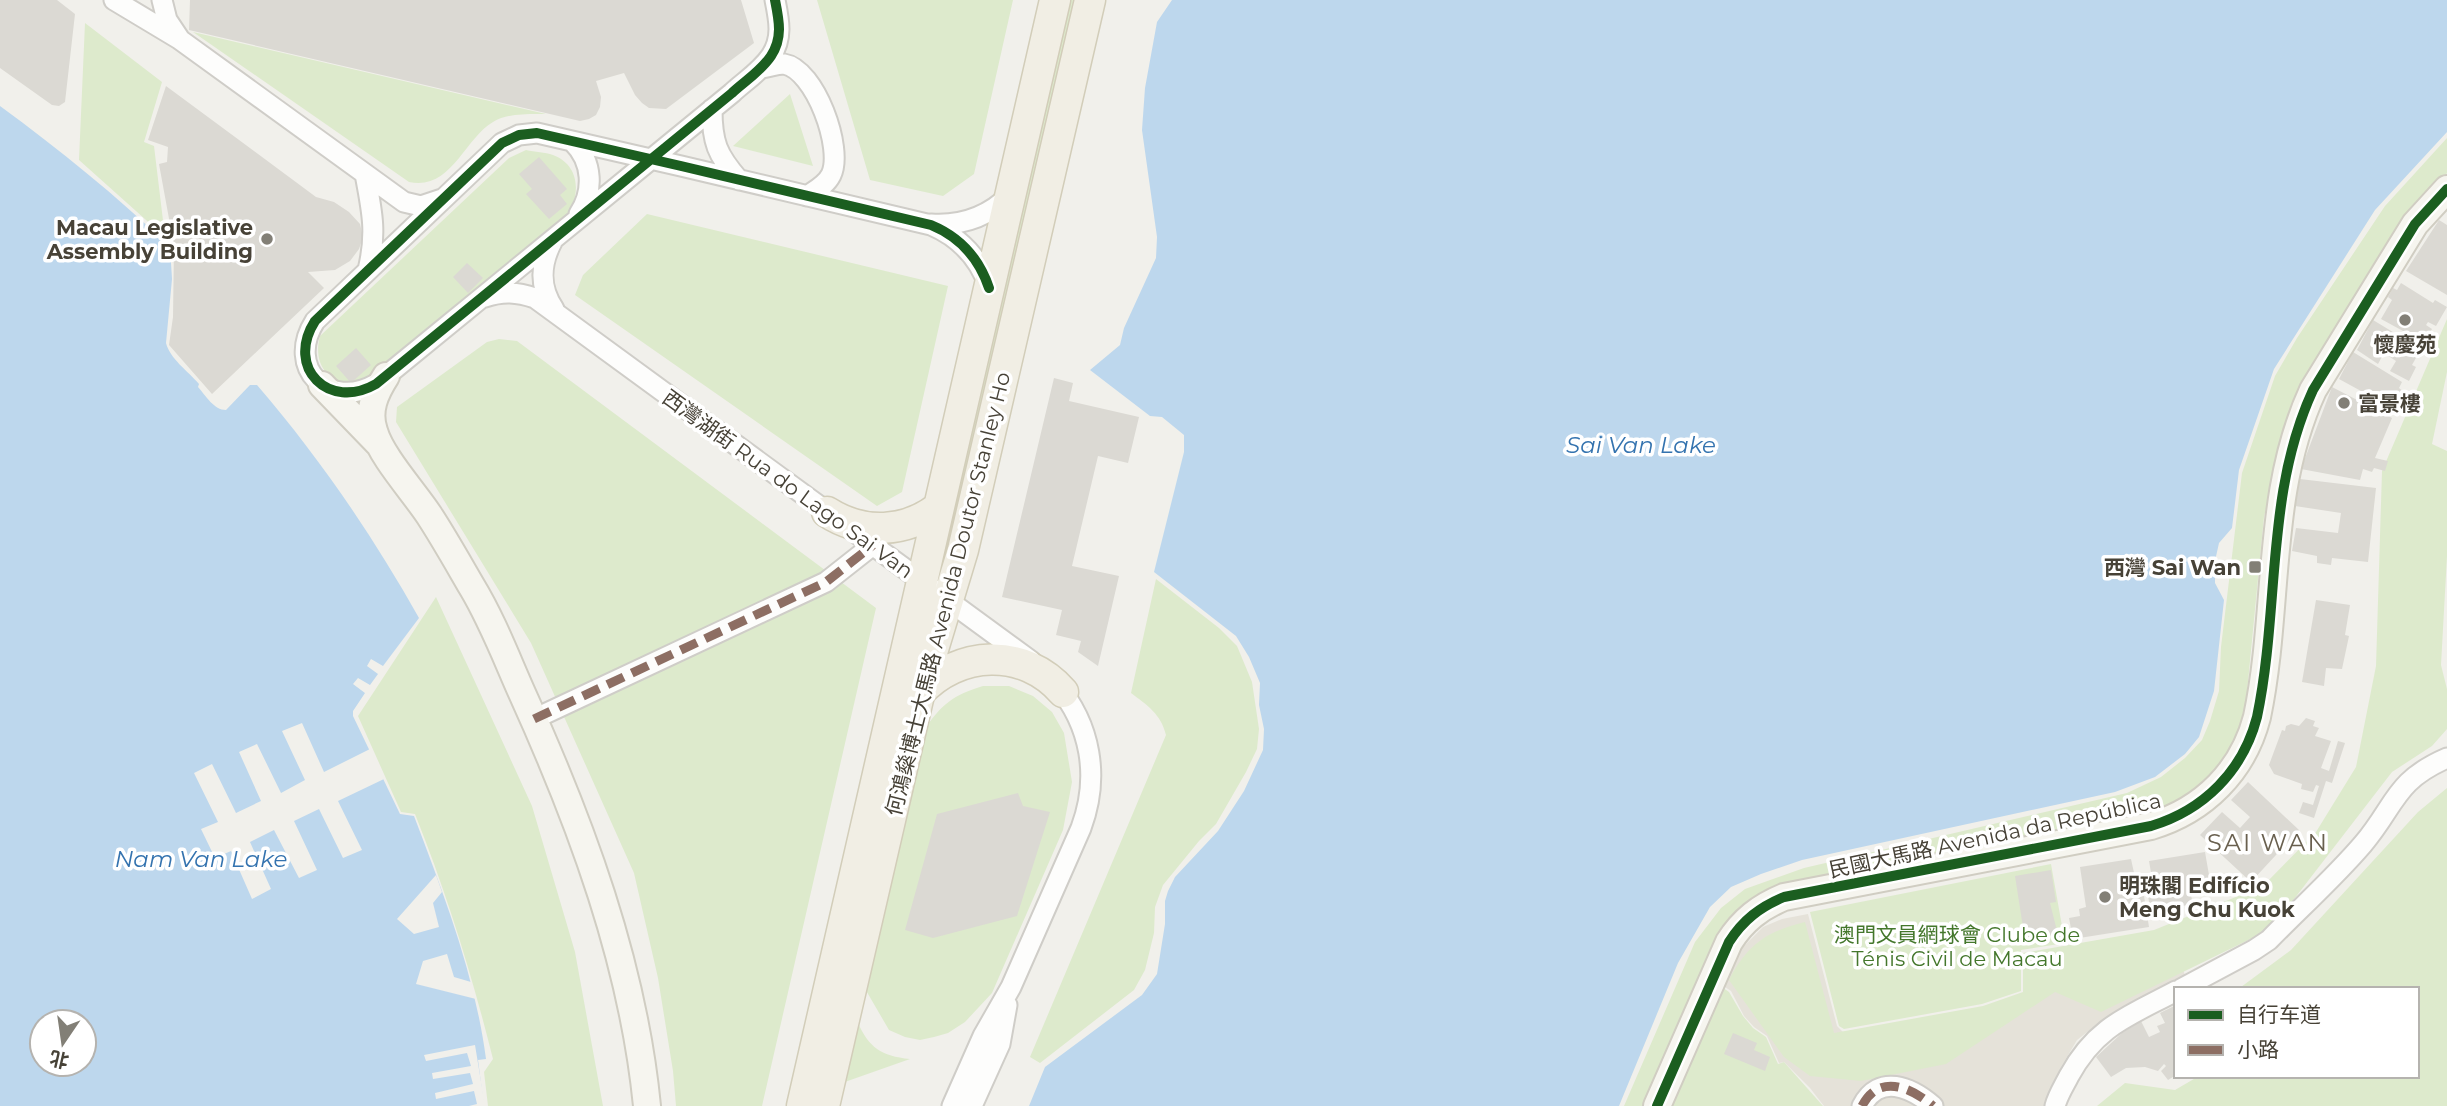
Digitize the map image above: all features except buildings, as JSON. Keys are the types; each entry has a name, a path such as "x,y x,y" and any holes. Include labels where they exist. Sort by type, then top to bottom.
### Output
{"main road":[{"name":"何鴻燊博士大馬路 Avenida Doutor Stanley Ho","path":"802,1106 1055,0"},
{"name":"何鴻燊博士大馬路 Avenida Doutor Stanley Ho","path":"824,1106 919,693 963,550 1090,0"},
{"path":"827,512 855,525 887,528 917,521 939,507"},
{"path":"919,693 935,678 954,666 991,659 1013,661 1034,668 1047,676 1063,692"}],"street":[{"path":"115,0 139,0"},
{"path":"115,0 179,39 404,202 415,206 439,201 449,194"},
{"path":"162,0 167,20 179,39"},
{"path":"322,385 335,392 349,394 364,391 386,376 762,68 779,39 775,0"},
{"path":"762,68 784,64 802,75 816,91 834,148 834,166 830,177 821,188 807,196"},
{"path":"712,109 712,136 721,160 739,180"},
{"path":"382,448 312,375 304,347 308,333 315,321 502,143 519,135 537,133 923,223 944,231 962,244 977,261 989,288"},
{"path":"570,225 586,204 590,185 588,167 580,149 573,142"},
{"path":"365,174 374,222 374,244 368,271"},
{"name":"民國大馬路 Avenida da República","path":"1657,1106 1729,942 1737,930 1758,910 1784,897 2151,826 2185,813 2206,799 2224,782 2239,762 2250,740 2260,705 2284,478 2297,427 2313,390 2415,223 2447,189"},
{"path":"391,249 403,225 399,204 392,194"},
{"path":"923,223 948,225 971,220 992,210 1010,195"},
{"name":"西灣湖街 Rua do Lago Sai Van","path":"558,316 547,299 542,283 544,261 551,244 570,225"},
{"name":"西灣湖街 Rua do Lago Sai Van","path":"480,299 498,293 517,292 535,298 1040,668 1063,692 1075,710 1087,741 1091,763 1090,796 1080,828 1010,986 983,1036 952,1106"},
{"path":"386,376 375,393 371,411 373,431 429,515 480,601 570,805 600,893 626,985 647,1106"},
{"path":"534,719 826,582 873,545"},
{"path":"2184,987 2269,940 2363,844 2401,788 2421,771 2447,758"},
{"name":"西灣湖街 Rua do Lago Sai Van","path":"972,1106 1000,1044 1010,986"},
{"path":"2054,1106 2072,1071 2099,1035 2118,1021 2174,992"},
{"path":"1862,1106 1867,1097 1876,1090 1895,1086 1918,1094 1933,1106"}],"shaded area":[{"path":"1808,914 1837,1026 1843,1032 2019,1001 2176,950 2186,978 2138,999 2105,1018 2077,1040 2061,1067 2044,1106 1824,1106 1784,1062 1779,1063 1767,1036 1744,1016 1731,991 1719,983 1739,951 1763,927 1782,919"}],"green space":[{"path":"817,0 1013,0 974,174 943,196 870,180"},
{"path":"1067,0 1081,0 943,579 935,570"},
{"path":"85,23 162,82 144,142 154,146 165,237 79,160"},
{"path":"193,32 546,114 499,119 483,130 456,162 436,179 423,183 409,182"},
{"path":"790,94 813,166 733,146"},
{"path":"2447,138 2447,173 2283,436 2264,517 2243,733 2197,802 1759,906 1650,1106 1624,1106 1695,942 1721,908 1745,889 1804,868 2127,793 2161,777 2202,740 2219,691 2221,647 2242,473 2275,376 2297,338 2385,206"},
{"path":"526,150 553,155 569,166 576,190 575,199 567,215 367,378 345,382 328,375 319,358 320,336 509,158"},
{"path":"647,214 948,286 902,492 877,506 575,295 583,275"},
{"path":"2447,319 2447,372 2432,444 2447,451 2447,556 2441,665 2447,689 2447,729 2432,746 2392,772 2271,929 2101,1012 2055,992 1946,1064 1861,1081 1810,1076 1784,1057 1729,980 1751,949 1780,930 1805,922 1834,1033 1983,1006 2023,992 2023,953 2154,930 2263,886 2316,832 2356,767 2376,666 2382,471"},
{"path":"499,339 517,341 876,608 762,1106 676,1106 658,978 634,873 531,643 396,422 397,407 487,342"},
{"path":"1156,579 1219,628 1237,646 1252,682 1259,729 1257,749 1216,824 1163,885 1155,907 1154,933 1145,970 1134,990 1040,1063 1030,1057 1166,735 1157,716 1131,693"},
{"path":"436,597 532,806 575,952 603,1106 488,1106 484,1072 493,1059 448,905 415,814 401,812 358,716"},
{"path":"983,686 1009,686 1033,696 1052,712 1064,733 1072,782 1063,830 992,993 965,1022 948,1033 920,1040 905,1037 889,1030 864,987 924,730 949,702"},
{"path":"2447,788 2447,1106 2097,1106 2125,1083 2175,1090 2196,1078 2419,1078 2419,987 2241,987 2291,950 2418,812"},
{"name":"澳門文員網球會 Clube de Ténis Civil de Macau","path":"2051,864 2065,943 2021,950 2021,991 1982,1004 1844,1029 1839,1026 1810,912"},
{"path":"1719,985 1729,992 1753,1028 1766,1037 1778,1064 1784,1062 1823,1106 1672,1106"},
{"path":"857,1021 866,1038 877,1049 891,1056 910,1059 842,1083"}],"water":[{"name":"Sai Van Lake","path":"1172,0 2447,0 2447,132 2375,210 2274,369 2239,470 2232,528 2219,543 2215,561 2215,583 2224,600 2214,691 2199,737 2185,754 2155,777 2115,792 1802,860 1731,887 1710,907 1678,963 1619,1106 1029,1106 1045,1067 1142,995 1157,974 1168,891 1175,877 1218,831 1244,791 1263,750 1260,683 1249,657 1236,636 1154,572 1184,452 1184,435 1162,417 1150,416 1090,370 1120,345 1124,328 1156,258 1157,237 1142,130 1145,88 1157,22"},
{"name":"Nam Van Lake","path":"0,106 88,174 170,247 172,279 166,343 171,354 218,408 226,410 250,385 257,385 302,440 344,498 419,618 383,666 371,659 367,666 378,674 370,685 358,678 353,684 365,693 353,711 353,716 400,814 414,816 447,905 481,1028 486,1059 478,1060 484,1106 0,1106"}],"pier":[{"path":"302,723 324,772 370,749 384,779 338,801 362,850 343,858 319,809 294,821 317,870 299,878 274,830 250,842 271,889 252,899 231,851 215,858 201,829 218,822 194,773 212,764 236,813 261,801 239,752 257,744 281,793 305,780 282,731"},
{"path":"436,875 442,892 433,903 439,927 414,934 397,919"},
{"path":"447,954 454,977 471,982 476,999 416,984 423,961"},
{"path":"475,1045 485,1106 469,1106 477,1104 474,1091 436,1099 435,1093 473,1084 470,1073 433,1079 432,1073 471,1066 467,1053 426,1061 424,1055"}],"marked path":[{"path":"534,719 826,582 873,545"},
{"path":"1862,1106 1877,1089 1886,1086 1896,1086 1915,1093 1933,1106"}],"cycle path":[{"path":"775,0 779,29 775,49 763,66 732,93 666,147 630,177 484,295 376,384 359,391 342,392 328,388 317,380 309,369 305,354 307,338 315,321 502,143 519,135 537,133 681,166 931,225 951,236 967,250 980,267 989,288"},
{"path":"1657,1106 1729,942 1746,921 1767,905 1784,897 2151,826 2188,810 2219,786 2242,755 2257,717 2269,634 2280,510 2298,429 2313,390 2415,224 2447,189"}],"place":[{"name":"Macau Legislative Assembly Building","path":"267,239"},
{"name":"懷慶苑","path":"2405,320"},
{"name":"富景樓","path":"2344,403"},
{"name":"西灣 Sai Wan","path":"2255,567"},
{"name":"明珠閣 Edifício Meng Chu Kuok","path":"2105,897"}],"district":[{"name":"SAI WAN","path":"2268,842"}]}
